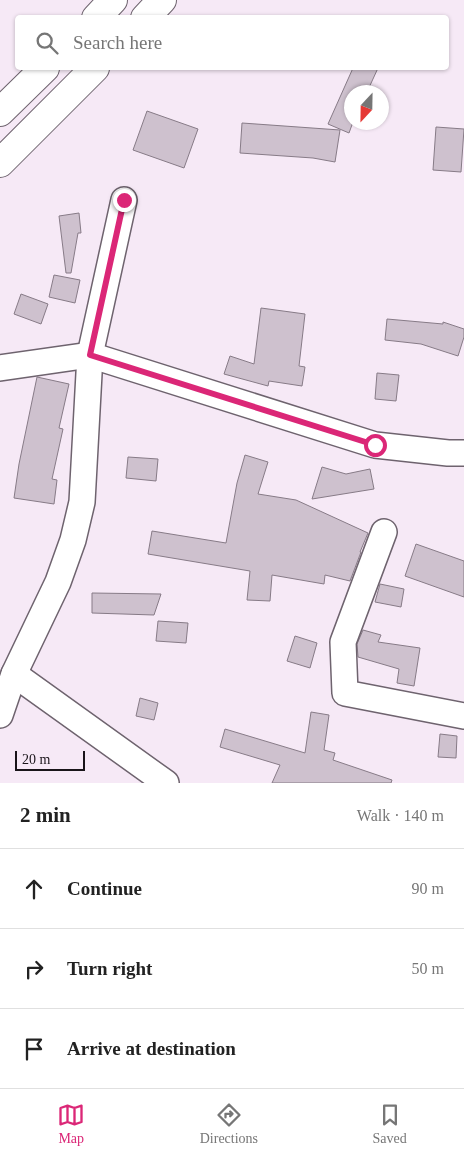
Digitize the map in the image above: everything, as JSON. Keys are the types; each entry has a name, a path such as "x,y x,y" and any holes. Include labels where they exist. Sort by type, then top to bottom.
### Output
{"main road":[{"path":"99,15 113,0"},
{"path":"148,15 162,0"},
{"path":"0,112 43,70"},
{"path":"0,163 93,70"}],"street":[{"path":"0,715 14,674 58,582 82,502 90,355 124,200"},
{"path":"0,368 90,355 375,445 464,453"},
{"path":"384,532 344,642 345,693 464,716"},
{"path":"14,674 166,783"}],"building":[{"path":"352,70 377,70 370,85 345,85"},
{"path":"344,88 344,130 350,130 349,133 328,124"},
{"path":"147,111 198,129 184,168 133,150"},
{"path":"242,123 340,130 335,162 313,158 240,153"},
{"path":"436,127 464,129 461,172 433,170"},
{"path":"79,213 81,233 78,233 71,273 66,273 59,216"},
{"path":"54,275 80,280 75,303 49,297"},
{"path":"21,294 48,304 41,324 14,314"},
{"path":"261,308 305,314 299,366 305,367 302,386 269,381 268,386 224,374 230,356 254,364"},
{"path":"387,319 443,324 443,322 464,329 464,337 458,356 421,344 385,340"},
{"path":"377,373 399,375 396,401 375,399"},
{"path":"37,377 69,384 59,428 63,429 52,479 57,480 54,504 14,498"},
{"path":"245,455 268,462 258,494 296,500 368,533 350,581 325,575 324,584 272,575 270,601 247,600 250,571 148,554 152,531 226,543 237,483"},
{"path":"128,457 158,459 156,481 126,478"},
{"path":"322,467 346,474 370,469 374,489 312,499"},
{"path":"416,544 464,561 464,597 405,576"},
{"path":"380,584 404,589 401,607 375,602"},
{"path":"92,593 161,594 154,615 92,613"},
{"path":"158,621 188,623 186,643 156,641"},
{"path":"363,630 381,635 378,642 420,648 414,686 397,683 399,669 358,657 357,644"},
{"path":"295,636 317,643 310,668 287,661"},
{"path":"140,698 158,703 154,720 136,716"},
{"path":"311,712 329,715 324,750 335,753 333,760 392,780 391,783 272,783 280,765 220,747 225,729 305,753"},
{"path":"440,734 457,736 456,758 438,757"}],"route":[{"path":"124,200 90,355 375,445"}]}
